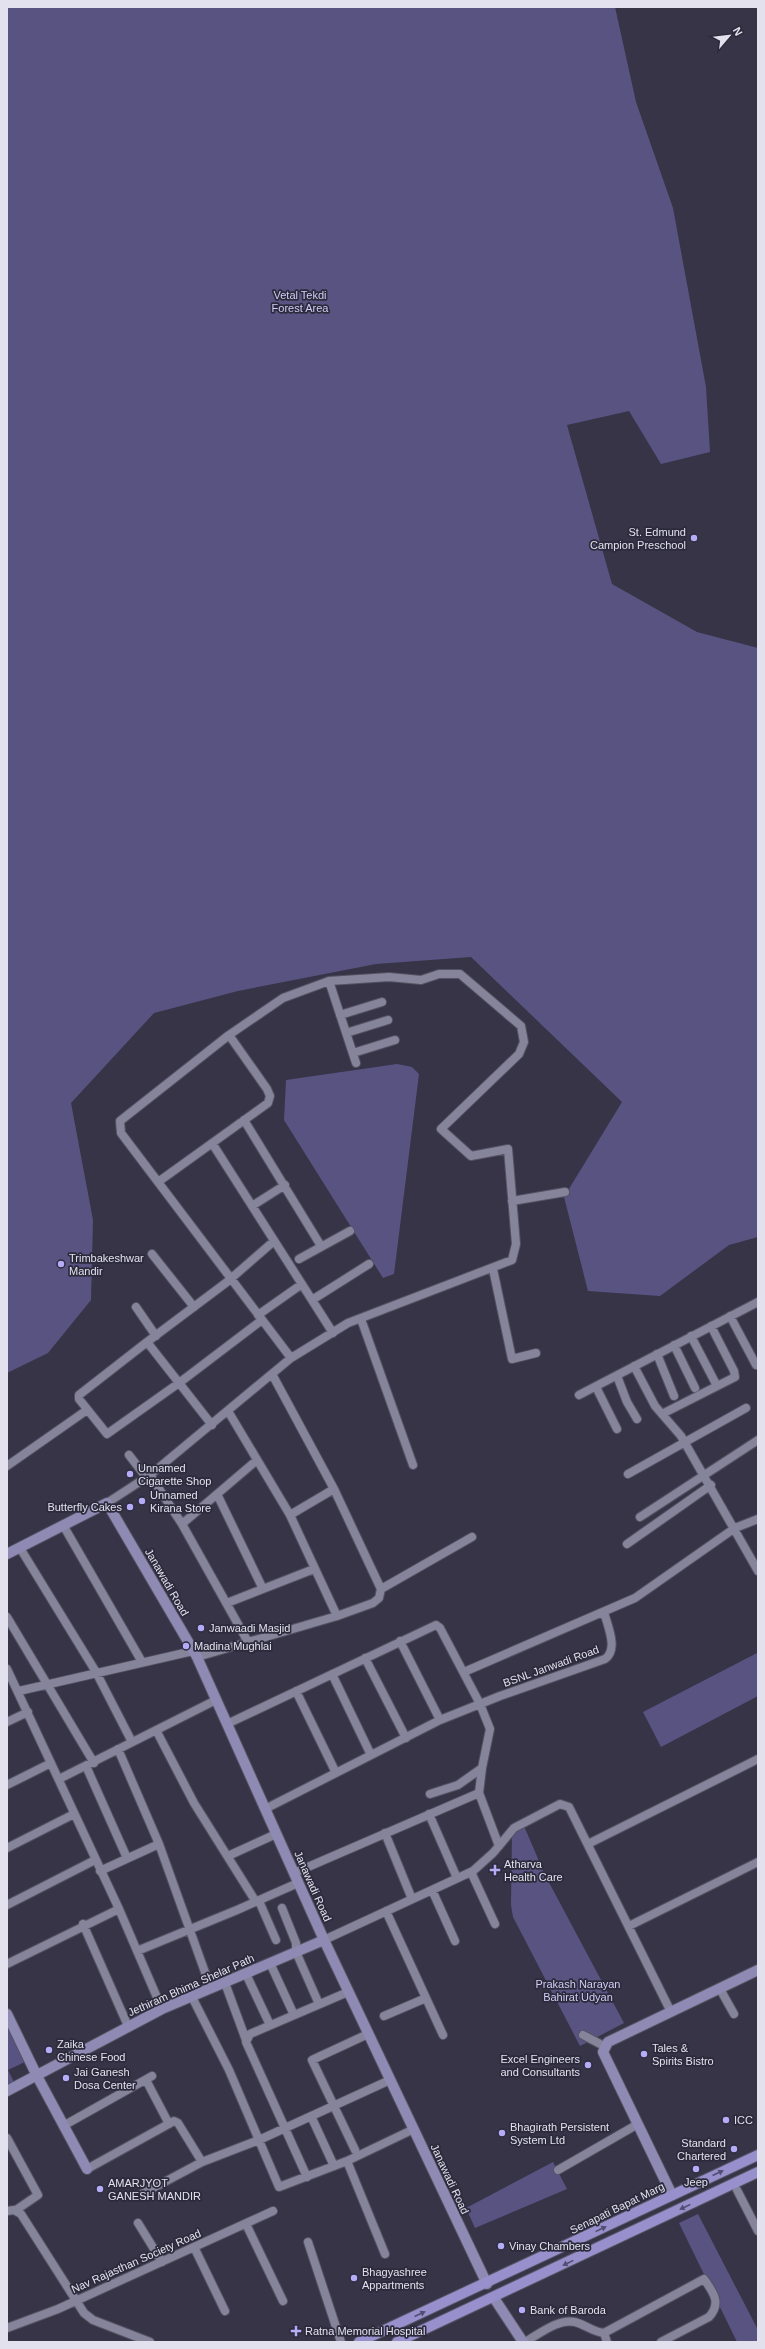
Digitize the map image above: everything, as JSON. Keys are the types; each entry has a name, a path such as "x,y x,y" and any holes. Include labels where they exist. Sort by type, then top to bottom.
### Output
{"main road":[{"name":"Senapati Bapat Marg","path":"359,2342 487,2284 758,2155"},
{"path":"397,2342 494,2298 758,2172"},
{"path":"487,2284 494,2298"}],"street":[{"path":"7,1554 107,1503 148,1476 212,1425 291,1358 333,1333 361,1319 508,1263 514,1256 516,1244 508,1149 471,1156 441,1129 518,1054 524,1042 521,1026 460,974 439,974 421,980 389,977 329,981 283,998 229,1035 120,1121 121,1132 291,1358"},
{"path":"329,981 356,1063"},
{"path":"340,1015 382,1002"},
{"path":"346,1033 388,1020"},
{"path":"158,1182 268,1103 270,1096 267,1089 229,1035"},
{"path":"353,1053 395,1040"},
{"path":"244,1120 321,1246"},
{"path":"212,1143 333,1333"},
{"path":"252,1206 285,1185"},
{"path":"512,1201 565,1192"},
{"path":"299,1259 350,1231"},
{"path":"274,1241 231,1278 79,1395 79,1399 107,1434 179,1383 302,1284"},
{"path":"152,1254 194,1307"},
{"path":"312,1300 369,1264"},
{"path":"493,1269 512,1359 536,1353"},
{"path":"579,1395 758,1302"},
{"path":"136,1307 156,1336"},
{"path":"730,1316 756,1365"},
{"path":"361,1319 412,1465"},
{"path":"662,1414 717,1386 735,1375 711,1326"},
{"path":"691,1336 717,1386"},
{"path":"147,1342 212,1425"},
{"path":"674,1345 695,1388"},
{"path":"657,1354 674,1396"},
{"path":"634,1366 655,1406 685,1442 736,1528 758,1571"},
{"path":"272,1374 334,1489 381,1589"},
{"path":"617,1376 627,1402 637,1419"},
{"path":"596,1387 617,1429"},
{"path":"628,1474 746,1408"},
{"path":"7,1466 87,1410"},
{"path":"228,1411 290,1515 337,1616"},
{"path":"640,1517 758,1440"},
{"path":"129,1455 148,1476 182,1524 248,1642"},
{"path":"182,1524 257,1460"},
{"path":"627,1544 711,1485"},
{"path":"290,1515 334,1489"},
{"path":"216,1494 263,1589"},
{"name":"Janawadi Road","path":"107,1503 195,1654 348,1992 487,2284"},
{"path":"464,1672 635,1598 736,1528 758,1519"},
{"path":"63,1525 142,1662"},
{"path":"19,1691 142,1662 195,1654 248,1642 337,1616 375,1602 381,1589 472,1538"},
{"path":"20,1548 96,1672 132,1742"},
{"path":"227,1603 314,1569"},
{"name":"BSNL Janwadi Road","path":"480,1704 609,1656 612,1646 604,1612"},
{"path":"7,1617 94,1763"},
{"path":"227,1724 436,1625 440,1628 464,1672 480,1704 490,1730 482,1768 479,1793 499,1846"},
{"path":"400,1641 440,1720"},
{"path":"365,1658 406,1738"},
{"path":"7,1669 19,1691 162,2009"},
{"path":"332,1674 371,1755"},
{"path":"296,1691 336,1773"},
{"path":"59,1779 94,1763 118,1749 216,1700"},
{"path":"265,1809 440,1720 480,1704"},
{"path":"7,1722 28,1712"},
{"path":"156,1730 194,1803 258,1901 276,1940"},
{"path":"118,1749 159,1844 211,1989"},
{"path":"588,1844 758,1759"},
{"path":"7,1785 51,1763"},
{"path":"86,1766 127,1858"},
{"path":"430,1794 458,1785 482,1768"},
{"path":"294,1873 479,1793"},
{"path":"324,1940 472,1872 499,1846 514,1828 560,1804 569,1807 671,2012"},
{"path":"7,1848 74,1814"},
{"path":"429,1814 458,1878"},
{"path":"385,1833 412,1899"},
{"path":"228,1856 276,1834"},
{"path":"100,1871 159,1844"},
{"path":"7,1905 95,1860"},
{"path":"629,1926 758,1862"},
{"path":"472,1872 495,1924"},
{"path":"137,1951 190,1930 298,1883"},
{"path":"432,1890 455,1941"},
{"path":"282,1908 296,1943 296,1952 319,2004"},
{"path":"7,1964 83,1924 118,1909"},
{"path":"386,1911 443,2035"},
{"path":"83,1924 128,2026"},
{"name":"Jethiram Bhima Shelar Path","path":"7,2091 162,2009 324,1940"},
{"path":"270,1963 294,2015"},
{"path":"672,2195 603,2052 604,2046 608,2042 758,1971"},
{"path":"246,1974 270,2025"},
{"path":"225,1983 246,2040 306,2177"},
{"path":"720,1989 734,2014"},
{"path":"246,2040 250,2034 348,1992"},
{"path":"192,1997 229,2070 279,2187 347,2161 414,2129"},
{"path":"384,2016 426,1998"},
{"path":"7,2016 63,2126 87,2169 174,2121 178,2123 202,2162"},
{"path":"355,2150 312,2060 368,2034"},
{"path":"583,2035 604,2046"},
{"path":"63,2126 149,2078 169,2124"},
{"path":"142,2194 202,2162 259,2140 390,2080"},
{"path":"311,2116 334,2166"},
{"path":"558,2170 638,2124"},
{"path":"7,2138 10,2150 38,2195 16,2210 7,2211"},
{"path":"347,2161 385,2254"},
{"path":"737,2190 758,2231"},
{"path":"16,2210 21,2214 84,2313 93,2320 150,2342"},
{"name":"Nav Rajasthan Society Road","path":"7,2328 58,2309 76,2299 162,2262 273,2211"},
{"path":"138,2223 162,2262"},
{"path":"246,2224 282,2300"},
{"path":"308,2242 341,2342"},
{"path":"194,2247 225,2311"},
{"path":"494,2298 524,2342 565,2321 576,2323 596,2332 604,2333 691,2284 704,2279 715,2295 717,2304 714,2312 709,2317 661,2342"},
{"path":"604,2333 607,2342"}],"green space":[{"name":"Vetal Tekdi Forest Area","path":"7,7 615,7 636,102 673,208 706,387 710,452 661,464 629,411 567,425 612,584 697,632 758,648 758,1237 729,1245 660,1296 588,1291 564,1197 622,1102 471,957 376,964 238,991 154,1013 71,1103 93,1220 91,1300 48,1353 7,1373"},
{"path":"397,1064 412,1067 419,1074 394,1274 383,1278 284,1120 286,1080"},
{"path":"757,1653 758,1696 661,1747 643,1712"},
{"name":"Prakash Narayan Bahirat Udyan","path":"524,1826 545,1875 624,2023 580,2046 513,1917 511,1905 512,1832"},
{"path":"7,2023 29,2060 8,2070 15,2084 7,2088"},
{"path":"553,2162 567,2189 475,2228 466,2208"},
{"path":"698,2214 758,2330 758,2342 737,2342 679,2223"}],"place":[{"name":"St. Edmund Campion Preschool","path":"694,538"},
{"name":"Trimbakeshwar Mandir","path":"61,1264"},
{"name":"Unnamed Cigarette Shop","path":"130,1474"},
{"name":"Unnamed Kirana Store","path":"142,1501"},
{"name":"Butterfly Cakes","path":"130,1507"},
{"name":"Janwaadi Masjid","path":"201,1628"},
{"name":"Madina Mughlai","path":"186,1646"},
{"name":"Atharva Health Care","path":"495,1870"},
{"name":"Zaika Chinese Food","path":"49,2050"},
{"name":"Tales & Spirits Bistro","path":"644,2054"},
{"name":"Excel Engineers and Consultants","path":"588,2065"},
{"name":"Jai Ganesh Dosa Center","path":"66,2078"},
{"name":"ICC","path":"726,2120"},
{"name":"Bhagirath Persistent System Ltd","path":"502,2133"},
{"name":"Standard Chartered","path":"734,2149"},
{"name":"Jeep","path":"696,2169"},
{"name":"AMARJYOT GANESH MANDIR","path":"100,2189"},
{"name":"Vinay Chambers","path":"501,2246"},
{"name":"Bhagyashree Appartments","path":"354,2278"},
{"name":"Bank of Baroda","path":"522,2310"},
{"name":"Ratna Memorial Hospital","path":"296,2331"}]}
